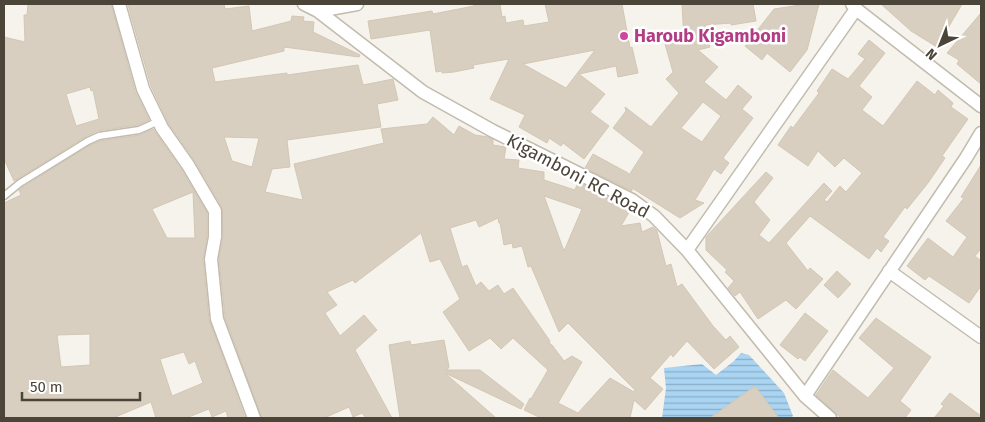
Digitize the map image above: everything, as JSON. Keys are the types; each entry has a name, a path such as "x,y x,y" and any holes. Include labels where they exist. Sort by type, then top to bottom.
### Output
{"street":[{"path":"119,4 143,89 159,121 215,211 215,237 211,259 217,319 254,418"},
{"name":"Kigamboni RC Road","path":"304,4 318,11 424,92 494,132 632,200 654,216 687,250 805,396 830,418"},
{"path":"318,11 357,4"},
{"path":"687,250 854,6 981,106"},
{"path":"805,396 981,133"},
{"path":"889,271 981,337"}],"lane":[{"path":"4,196 20,183 88,141 99,136 139,130 159,121"}],"water":[{"path":"741,353 749,355 784,393 793,416 791,418 662,418 666,388 664,368 702,364 716,375"}],"building":[{"path":"28,4 111,4 135,91 149,120 138,125 97,131 14,181 4,159 4,37 25,42 24,15 27,15","holes":["90,87 91,91 93,90 99,119 76,126 66,94"]},
{"path":"224,4 225,9 249,6 252,31 291,21 292,16 304,17 303,21 314,22 313,32 360,55 359,57 284,47 284,51 212,68 215,82 287,73 287,75 358,65 363,85 393,79 398,100 377,104 381,127 287,140 290,167 272,169 265,192 303,200 294,164 384,143 381,129 427,124 433,117 454,135 459,126 475,135 488,137 493,140 493,145 506,147 504,159 519,160 518,168 544,172 544,180 575,190 578,182 631,209 621,226 640,223 642,232 653,227 657,231 666,266 671,264 677,287 682,284 713,326 726,340 730,336 739,347 714,369 687,341 673,357 671,354 650,378 663,389 645,410 634,400 630,418 541,418 524,410 548,370 513,338 501,349 490,338 469,351 443,312 460,299 440,259 430,262 421,233 355,283 353,280 327,292 337,305 325,313 340,336 364,315 377,330 355,350 392,418 366,418 362,413 353,417 349,407 324,418 262,418 225,317 219,259 223,237 222,207 195,161 169,124 151,86 128,5","holes":["224,137 259,138 252,167 232,161","544,196 582,209 564,251","498,218 504,245 512,243 513,248 522,246 528,267 531,266 559,332 568,323 635,390 634,392 610,378 578,413 558,403 582,362 572,356 564,361 549,343 550,341 513,288 504,294 498,285 489,291 481,282 476,286 467,265 462,267 450,228 476,220 479,227"]},
{"path":"474,4 500,4 502,17 505,16 506,23 523,20 524,26 549,22 545,4 622,4 630,48 632,47 638,73 618,77 616,66 579,74 605,94 590,112 609,126 584,159 563,143 561,146 549,138 547,143 519,127 525,115 490,99 509,59 473,65 474,68 442,73 442,71 436,72 430,30 371,39 368,21 432,11 433,14 474,6","holes":["595,50 566,88 523,64"]},
{"path":"682,4 753,4 756,21 731,25 731,23 705,25 710,47 698,50 718,67 704,82 726,100 738,85 752,97 742,109 753,118 723,158 729,163 721,174 714,169 695,200 704,203 680,218 632,188 632,191 585,168 593,154 629,175 644,152 613,128 626,111 625,107 651,127 679,93 666,79 673,72 665,44 684,40","holes":["703,102 721,116 702,142 681,128"]},
{"path":"819,4 807,50 790,72 767,53 762,60 745,46 774,9"},
{"path":"881,4 962,4 937,47 911,31"},
{"path":"981,13 981,84 957,64 959,60 947,53"},
{"path":"869,40 885,53 859,86 872,97 862,110 883,126 917,81 935,95 938,90 953,103 951,107 968,119 942,156 945,158 928,183 907,209 905,207 883,237 889,241 881,252 877,248 869,259 810,216 786,243 808,271 810,268 823,279 796,309 786,300 758,319 740,292 735,296 728,288 734,281 725,272 727,270 706,250 706,237 766,172 773,178 754,202 770,220 759,235 769,243 824,183 832,191 824,200 827,202 840,186 846,192 862,173 844,158 835,167 818,151 808,166 778,145 791,126 793,128 819,93 817,91 832,69 848,79 865,59 858,54"},
{"path":"153,129 181,169 207,213 207,236 203,260 209,320 245,418 228,418 226,411 212,417 209,409 186,418 156,418 151,402 113,418 4,418 4,203 21,195 19,190 23,187 90,145 100,141 140,135","holes":["193,192 195,238 167,238 152,209","90,334 90,365 61,367 57,335","184,352 189,364 195,361 203,383 172,396 160,359"]},
{"path":"981,165 981,249 975,256 981,261 981,286 969,303 929,276 925,280 907,266 928,238 953,257 967,237 946,221 964,198 961,197"},
{"path":"837,271 851,284 838,298 824,285"},
{"path":"805,313 828,331 805,361 800,357 798,359 780,345"},
{"path":"876,318 931,357 900,401 911,410 905,418 841,418 816,395 833,370 868,398 894,368 859,338"},
{"path":"444,340 449,367 447,370 480,370 524,404 521,409 445,373 496,418 400,418 389,345 410,341 411,345"},
{"path":"755,386 779,418 710,418"},
{"path":"950,393 981,416 981,418 934,418 944,406 941,404"}],"place":[{"name":"Haroub Kigamboni","path":"624,36"}]}
